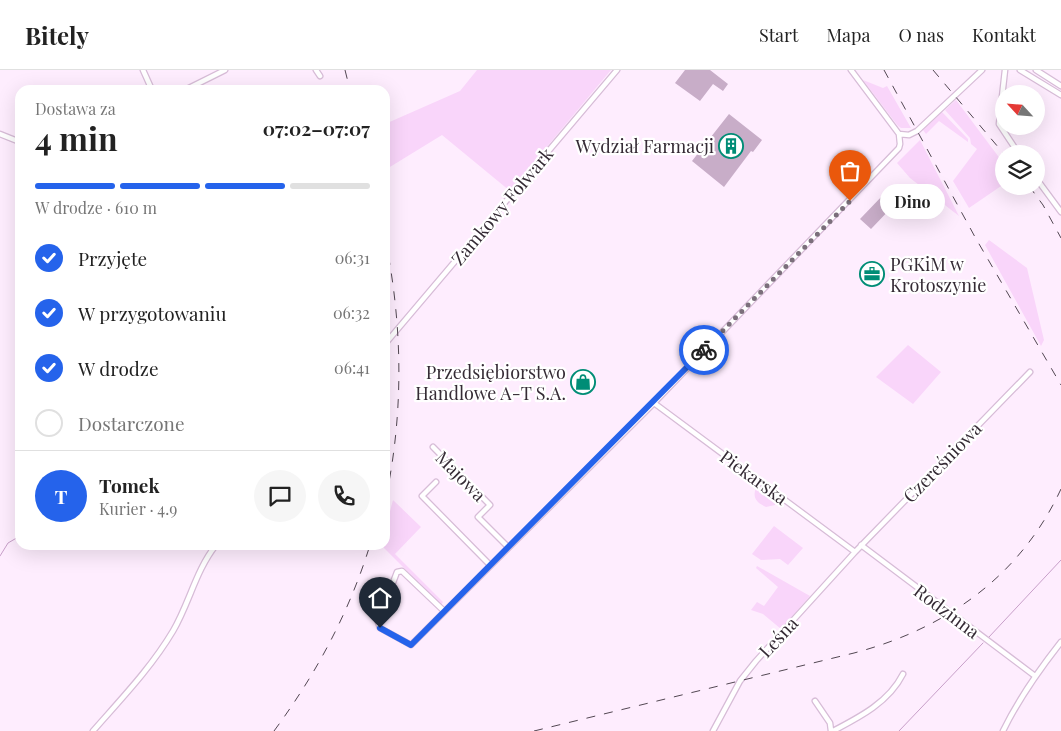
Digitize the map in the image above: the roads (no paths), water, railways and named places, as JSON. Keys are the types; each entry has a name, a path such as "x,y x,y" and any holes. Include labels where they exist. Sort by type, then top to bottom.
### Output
{"street":[{"path":"143,70 150,85"},
{"path":"195,85 225,70"},
{"path":"316,70 320,76"},
{"name":"Zamkowy Folwark","path":"390,338 617,70"},
{"path":"444,611 402,570 397,572 378,622 380,628 411,645 654,403 890,159 900,144 899,134 851,70"},
{"path":"899,134 909,135 917,131 982,70"},
{"path":"1005,70 999,124 1013,145"},
{"path":"1020,70 1061,95"},
{"path":"1036,70 1061,86"},
{"path":"0,134 15,140"},
{"path":"1045,190 1061,212"},
{"name":"Czereśniowa","path":"855,552 1030,372"},
{"name":"Piekarska","path":"654,403 855,552"},
{"name":"Majowa","path":"433,447 490,505 478,517 508,547"},
{"path":"436,482 422,496 490,565"},
{"name":"Rodzinna","path":"861,545 1034,676"},
{"path":"93,731 157,656 176,626 204,565 213,550"},
{"name":"Leśna","path":"713,731 746,672 855,552"},
{"path":"1003,731 1034,676 1061,642"},
{"path":"815,701 830,723 832,731 860,716 881,701 898,683 903,674"}],"waterway":[{"path":"0,556 8,543 15,539"},
{"path":"989,637 1061,560"},
{"path":"899,731 983,643"}],"railway":[{"path":"345,70 349,85"},
{"path":"884,70 975,237 1061,385"},
{"path":"933,70 996,145"},
{"path":"1036,195 1061,238"},
{"path":"390,266 398,337 399,370 396,436 390,474"},
{"path":"534,731 854,653 887,643 919,630 949,614 976,595 1001,573 1024,548 1044,520 1061,489"},
{"path":"274,731 304,687 330,642 352,595 368,550"}],"place":[{"name":"Wydział Farmacji","path":"731,146"},
{"name":"Dino","path":"850,201"},
{"name":"PGKiM w Krotoszynie","path":"872,274"},
{"name":"Przedsiębiorstwo Handlowe A-T S.A.","path":"583,382"}]}
